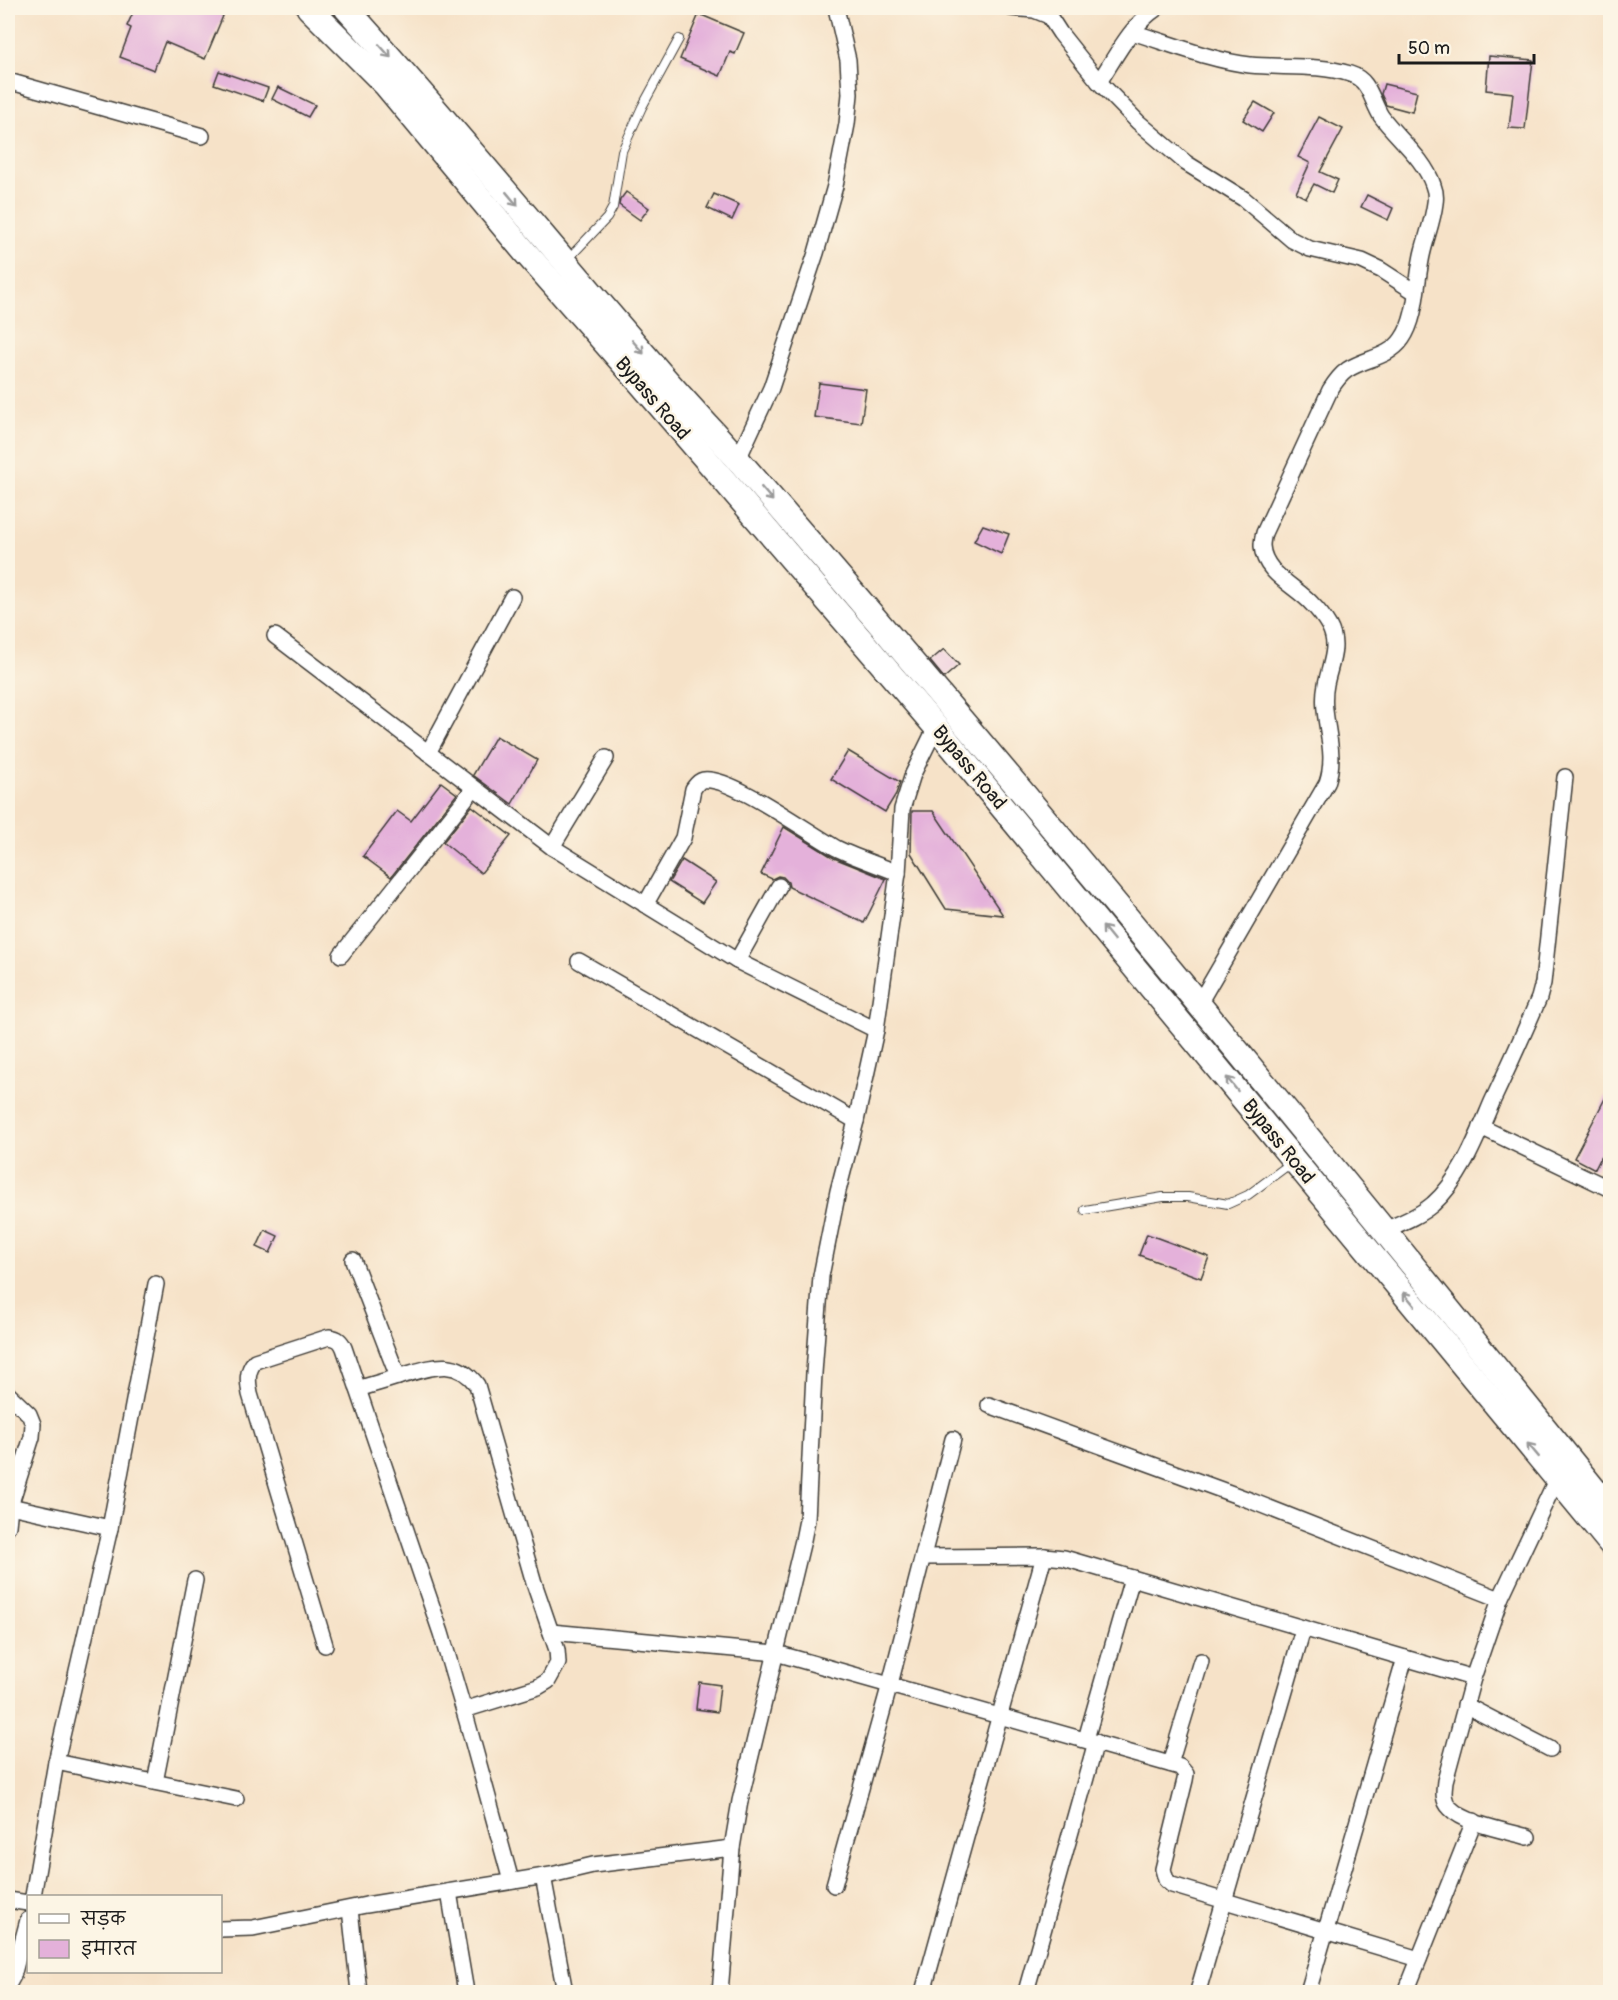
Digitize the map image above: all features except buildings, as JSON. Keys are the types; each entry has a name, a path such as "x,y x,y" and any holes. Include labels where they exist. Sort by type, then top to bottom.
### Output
{"main road":[{"name":"Bypass Road","path":"309,8 386,85 525,252 936,727 1611,1543"},
{"name":"Bypass Road","path":"345,8 416,86 664,378 738,459 1068,848 1611,1509"}],"street":[{"path":"738,459 771,388 816,253 835,186 847,124 849,93 848,60 836,8"},
{"path":"1011,8 1034,10 1049,16 1099,82 1138,122 1186,163 1244,199 1292,240 1310,249 1362,261 1381,270 1415,292"},
{"path":"1099,82 1144,16 1157,8"},
{"path":"1132,32 1248,65 1316,69 1351,74 1369,89 1382,117 1423,167 1433,184 1436,199 1432,223 1423,252 1411,320 1403,338 1394,348 1379,357 1349,369 1338,378 1330,390 1264,533 1262,546 1265,558 1272,569 1312,603 1329,627 1334,646 1334,658 1326,684 1325,699 1332,769 1327,783 1198,1005"},
{"path":"8,81 202,136"},
{"path":"428,753 512,597"},
{"path":"275,636 552,847 737,961 876,1030"},
{"path":"720,1992 732,1848 740,1801 807,1520 814,1363 821,1276 838,1191 876,1030 898,873 902,809 913,774 936,727"},
{"path":"552,847 606,758"},
{"path":"1384,1230 1431,1206 1458,1174 1541,991 1565,777"},
{"path":"645,905 683,838 693,789 697,783 704,780 714,781 740,791 841,850 898,873"},
{"path":"341,955 474,788"},
{"path":"737,961 779,886"},
{"path":"579,961 856,1121"},
{"path":"1481,1127 1611,1189"},
{"path":"353,1260 398,1377"},
{"path":"33,1895 56,1761 110,1528 156,1284"},
{"path":"325,1645 250,1394 248,1373 255,1362 329,1337 341,1341 344,1348 441,1633 511,1881"},
{"path":"358,1389 438,1366 453,1367 470,1375 477,1385 534,1583 557,1650 558,1663 548,1681 538,1687 464,1710"},
{"path":"8,1394 29,1414 33,1424 32,1437 10,1506 8,1526"},
{"path":"989,1405 1249,1500 1500,1599"},
{"path":"834,1885 924,1557 953,1439"},
{"path":"1528,1837 1461,1816 1450,1808 1443,1794 1444,1781 1473,1678 1500,1599 1557,1478"},
{"path":"10,1506 110,1528"},
{"path":"924,1557 1044,1556 1064,1558 1473,1678"},
{"path":"923,1992 1044,1556"},
{"path":"1027,1988 1132,1578"},
{"path":"155,1782 195,1580"},
{"path":"1198,1991 1303,1629"},
{"path":"551,1632 776,1653 1180,1767 1186,1774 1163,1869 1166,1880 1172,1885 1326,1929 1419,1959"},
{"path":"1308,1992 1405,1658"},
{"path":"1170,1764 1201,1661"},
{"path":"1465,1705 1550,1749"},
{"path":"56,1761 236,1799"},
{"path":"1407,1992 1474,1821"},
{"path":"222,1929 253,1929 593,1865 732,1848"},
{"path":"543,1876 565,1992"},
{"path":"449,1892 466,1992"},
{"path":"8,1900 27,1903"},
{"path":"350,1909 359,1992"},
{"path":"8,1985 13,1976 27,1924"}],"lane":[{"path":"565,263 607,218 613,207 616,174 622,151 642,107 679,39"},
{"path":"1085,1210 1163,1197 1188,1197 1228,1204 1238,1201 1295,1160"}]}
